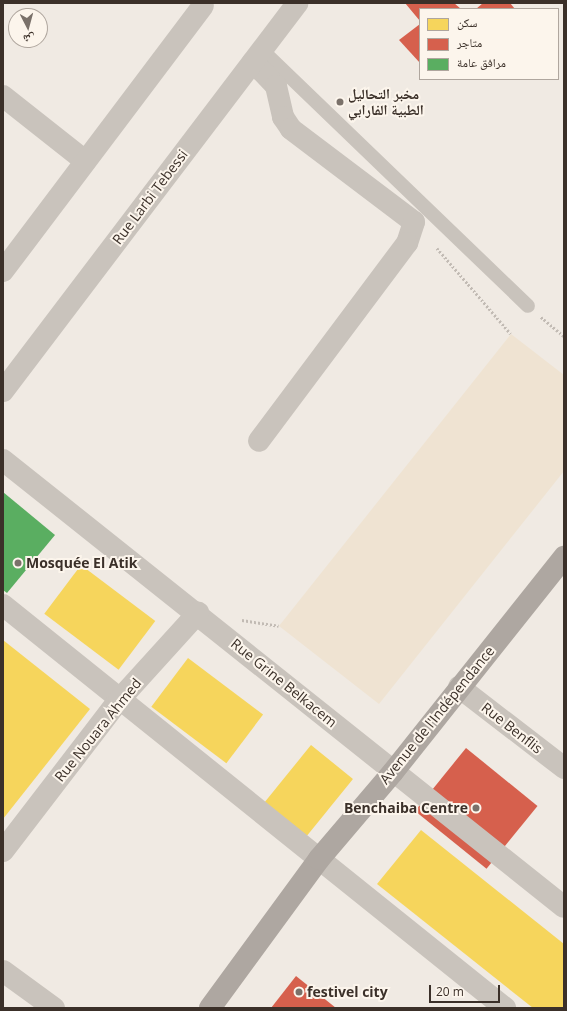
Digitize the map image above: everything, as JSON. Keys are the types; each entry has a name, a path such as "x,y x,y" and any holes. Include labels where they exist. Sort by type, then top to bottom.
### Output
{"main road":[{"name":"Avenue de l'Indépendance","path":"210,1008 319,859 393,772 459,687 564,557"}],"street":[{"name":"Rue Larbi Tebessi","path":"3,391 297,3"},
{"path":"3,271 203,6"},
{"path":"257,56 276,86 283,117 291,130 414,222 408,242 259,441"},
{"path":"3,96 85,161"},
{"name":"Rue Grine Belkacem","path":"3,460 198,613 393,772 564,907"},
{"path":"3,605 119,700 505,1008"},
{"name":"Rue Nouara Ahmed","path":"3,851 119,700 198,613"},
{"name":"Rue Benflis","path":"459,687 564,768"},
{"path":"3,970 54,1008"}],"lane":[{"path":"257,56 528,306"}],"path":[{"path":"414,222 511,334"},
{"path":"528,306 564,336"}],"shaded area":[{"path":"511,334 564,375 564,471 379,704 279,626"}],"building: سكن":[{"path":"81,565 155,621 119,670 44,614"},
{"path":"3,640 90,709 3,819"},
{"path":"188,658 263,715 226,763 151,707"},
{"path":"311,745 353,779 306,837 264,803"},
{"path":"421,830 564,944 564,1008 533,1008 377,884"}],"building: متاجر":[{"path":"405,3 454,3 460,8 419,8 419,20"},
{"path":"483,3 510,3 514,8 477,8"},
{"path":"419,25 419,62 399,40"},
{"name":"Benchaiba Centre","path":"466,748 537,806 487,869 415,811"},
{"name":"festivel city","path":"296,976 336,1008 271,1008"}],"building: مرافق عامة":[{"name":"Mosquée El Atik","path":"3,492 55,535 7,593 3,590"}],"place":[{"name":"مخبر التحاليل الطبية الفارابي","path":"340,102"},
{"name":"Mosquée El Atik","path":"18,563"},
{"name":"Benchaiba Centre","path":"476,808"},
{"name":"festivel city","path":"299,992"}]}
